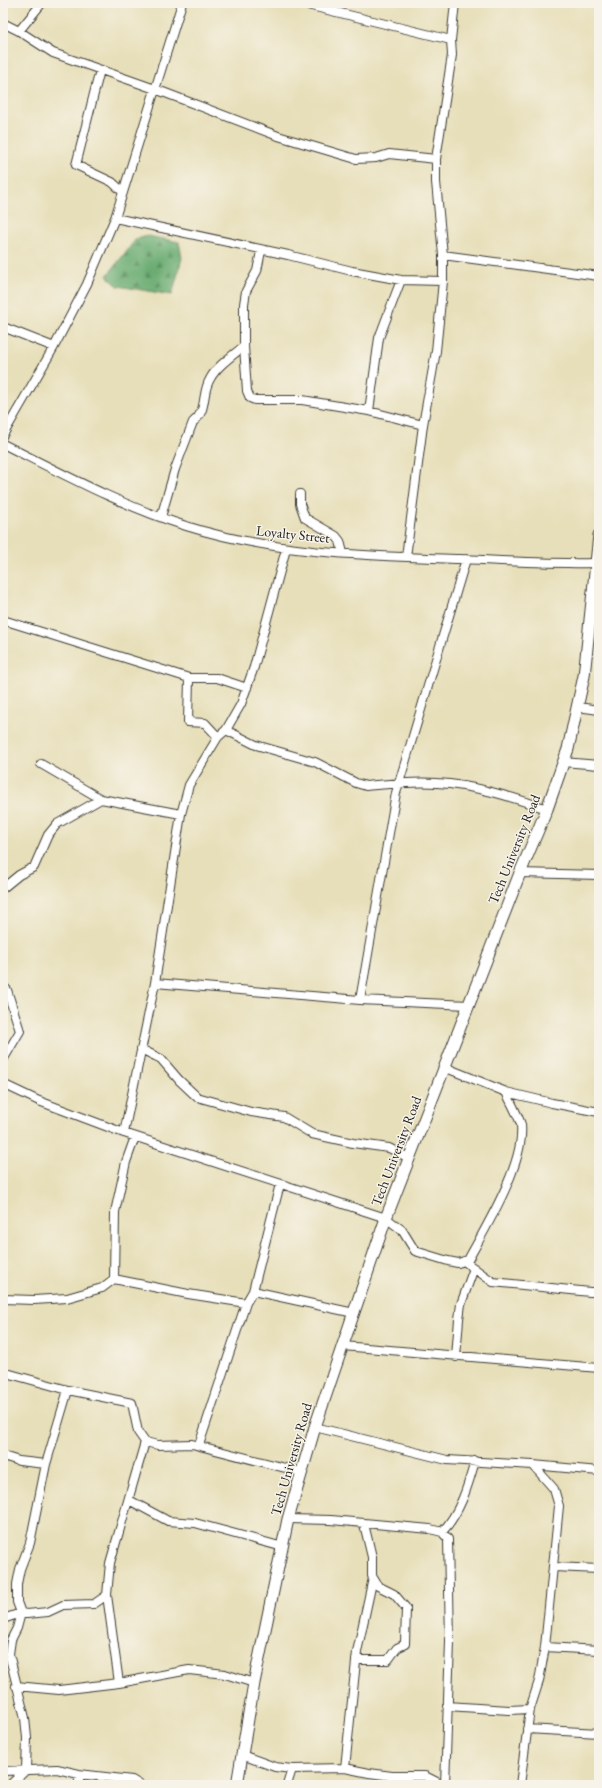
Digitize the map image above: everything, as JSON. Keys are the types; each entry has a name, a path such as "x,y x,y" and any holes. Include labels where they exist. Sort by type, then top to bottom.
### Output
{"street":[{"path":"19,31 42,3"},
{"path":"3,435 54,347 87,284 115,218 182,3"},
{"path":"299,3 322,6 451,40"},
{"path":"406,557 423,425 436,351 443,281 443,255 436,182 436,159 452,55 451,40 455,3"},
{"path":"3,23 53,52 278,136 356,159 376,158 389,154 436,159"},
{"path":"100,70 76,165 112,182 123,192"},
{"path":"115,218 288,255 352,271 401,280 443,281"},
{"path":"261,250 257,271 246,291 244,304 244,346 247,391 250,398 256,400 302,400 369,411 423,425"},
{"path":"443,255 599,276"},
{"path":"369,411 379,338 401,280"},
{"path":"3,327 54,347"},
{"path":"161,517 175,469 193,422 199,418 203,411 206,389 209,380 215,372 244,346"},
{"name":"Loyalty Street","path":"3,444 103,494 186,526 240,541 286,549 343,553 406,557 598,564"},
{"path":"300,494 300,504 305,518 336,536 340,541 343,553"},
{"name":"Tech University Road","path":"237,1785 254,1683 288,1519 315,1427 386,1218 520,873 547,809 563,762 578,707 584,676 598,564 599,535"},
{"path":"124,1133 155,983 181,814 189,785 218,737 226,730 241,704 254,667 286,549"},
{"path":"360,1000 399,783 466,559"},
{"path":"3,620 189,678 216,678 247,688"},
{"path":"189,678 188,722 204,723 218,737"},
{"path":"578,707 599,710"},
{"path":"226,730 256,745 315,762 356,784 366,786 399,783 436,783 467,786 547,809"},
{"path":"563,762 599,765"},
{"path":"41,764 101,798 181,814"},
{"path":"3,888 19,875 34,867 48,835 57,824 101,798"},
{"path":"520,873 599,875"},
{"path":"155,983 360,1000 469,1005"},
{"path":"3,986 7,990 20,1031 3,1060"},
{"path":"141,1049 161,1058 179,1080 197,1097 250,1112 284,1117 312,1134 353,1143 389,1148 409,1158"},
{"path":"444,1067 506,1092 599,1112"},
{"path":"3,1084 39,1101 135,1137 386,1218 402,1230 415,1251 458,1263 468,1260 494,1212 519,1150 521,1124 506,1092"},
{"path":"114,1279 115,1212 126,1162 135,1137"},
{"path":"199,1445 246,1303 253,1291 280,1184"},
{"path":"464,1261 493,1282 599,1292"},
{"path":"456,1357 460,1311 474,1268"},
{"path":"3,1299 34,1300 66,1298 102,1288 114,1279 188,1294 246,1303"},
{"path":"253,1291 354,1313"},
{"path":"343,1346 456,1357 599,1368"},
{"path":"3,1372 68,1390 132,1404 138,1432 145,1442 158,1444 199,1445 302,1472"},
{"path":"8,1654 11,1640 17,1628 21,1613 17,1602 17,1584 20,1569 30,1543 46,1464 68,1390"},
{"path":"315,1427 447,1460 533,1465 599,1471"},
{"path":"119,1683 107,1595 110,1563 145,1442"},
{"path":"3,1456 19,1461 46,1464"},
{"path":"442,1532 450,1522 465,1494 475,1462"},
{"path":"520,1785 530,1709 539,1681 545,1647 559,1506 554,1488 533,1465"},
{"path":"129,1500 168,1521 195,1523 283,1547"},
{"path":"242,1754 276,1768 346,1768 369,1774 425,1776 444,1785 450,1642 448,1539 442,1532 331,1520 288,1519"},
{"path":"346,1768 356,1660 373,1578 372,1557 364,1524"},
{"path":"554,1567 599,1568"},
{"path":"356,1660 388,1660 397,1648 405,1644 406,1608 394,1594 378,1586 373,1578"},
{"path":"3,1619 21,1613 27,1614 48,1612 63,1605 94,1604 107,1595"},
{"path":"3,1647 8,1654 25,1718 27,1738 26,1770 10,1785"},
{"path":"545,1647 599,1650"},
{"path":"16,1686 59,1690 119,1683 189,1670 225,1674 254,1683"},
{"path":"447,1706 509,1710 530,1709"},
{"path":"527,1729 599,1733"},
{"path":"3,1771 57,1769 79,1774 132,1780 140,1785"},
{"path":"287,1785 292,1769"},
{"path":"79,1774 79,1785"},
{"path":"391,1785 392,1776"}],"green space":[{"path":"148,236 179,242 182,258 172,295 118,286 107,276 136,239"}]}
